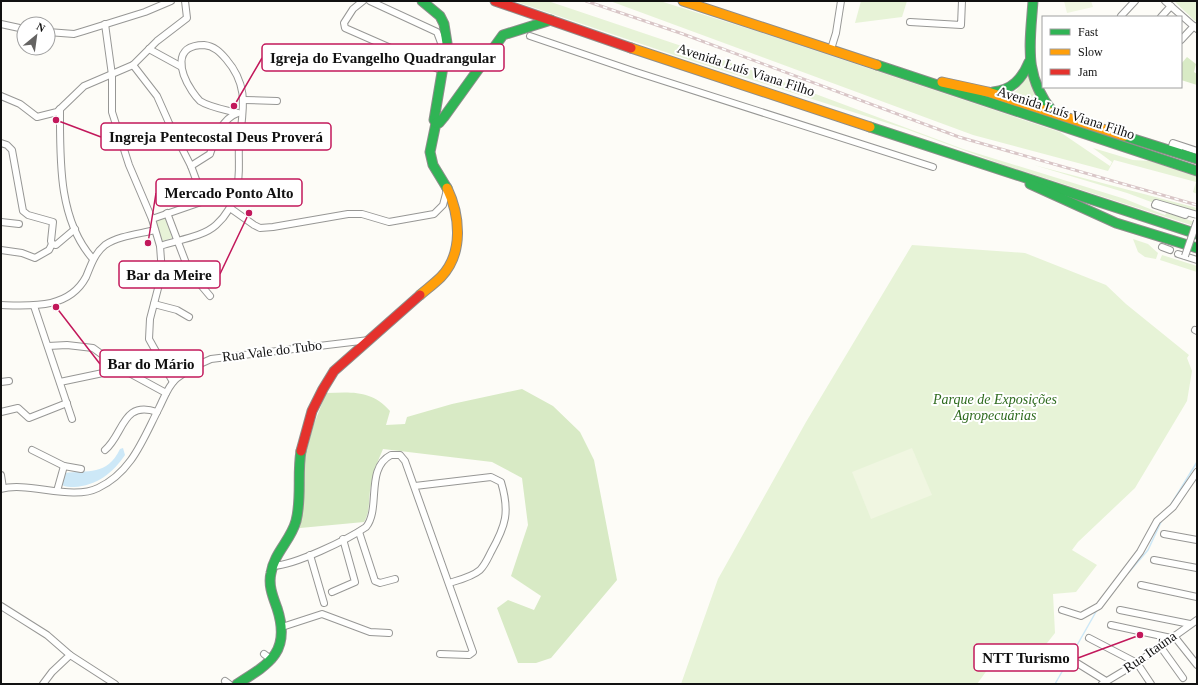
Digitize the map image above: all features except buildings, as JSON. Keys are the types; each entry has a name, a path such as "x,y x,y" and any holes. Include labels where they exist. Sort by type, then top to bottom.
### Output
{"main road":[{"path":"237,684 272,660 283,643 282,626 272,593 270,579 273,566 296,521 300,455 309,423 330,377 369,340 442,276 452,259 456,244 458,216 447,190 432,164 430,156 430,148 436,123 434,120 440,69 448,48 447,35 442,22 435,11 422,1"},
{"name":"Avenida Luís Viana Filho","path":"495,1 1197,234"},
{"name":"Avenida Luís Viana Filho","path":"683,1 1197,171"},
{"path":"1033,1 1030,61 1033,81 1037,91 1054,113"},
{"path":"436,123 440,123 503,35 551,20"},
{"path":"988,92 1006,91 1013,87 1025,73 1030,61"},
{"name":"Avenida Luís Viana Filho","path":"904,74 988,92 1197,159"},
{"name":"Avenida Luís Viana Filho","path":"988,164 1116,223 1197,248"}],"street":[{"path":"56,33 74,34 146,12 171,1"},
{"path":"1,96 20,104 37,117 53,113 60,109 79,90 132,65 187,18 185,1"},
{"path":"363,1 354,9 344,22 345,28 440,69 444,51 437,32 370,1"},
{"path":"831,49 836,33 840,1"},
{"path":"910,22 961,25 962,1"},
{"path":"1121,16 1135,1"},
{"path":"1165,1 1195,27 1182,39"},
{"path":"1162,16 1172,6"},
{"path":"1,24 16,27"},
{"path":"106,24 112,75 112,112 129,166 152,218 154,230 160,246 162,269 150,319 149,339 173,382"},
{"path":"525,27 532,36 636,72 933,167"},
{"path":"160,246 209,230 216,226 230,208 237,190 239,177 240,113 244,100 243,87 236,71 219,50 214,48 199,45 182,54 180,66 187,84 199,100 240,113"},
{"path":"149,49 180,66"},
{"path":"132,65 157,96 171,129 191,166 204,201 152,218"},
{"path":"244,100 277,101"},
{"path":"60,109 60,154 63,187 67,207 75,229 86,251 93,259"},
{"path":"191,166 210,154 219,130 231,116 240,113"},
{"path":"1,142 12,150 23,211 53,222 52,244 49,250 35,258 22,253 1,250"},
{"path":"1175,146 1197,154"},
{"path":"230,208 260,228 348,214 362,214 389,222 434,214 443,205 447,190"},
{"path":"1166,207 1185,213 1185,215 1155,205 1156,203 1197,216"},
{"path":"167,213 176,241 189,271 210,296"},
{"path":"1186,258 1197,221"},
{"path":"1,222 19,224"},
{"path":"52,244 56,245 75,229"},
{"path":"1,305 34,306 54,303 67,298 85,278 93,259 104,246 112,241 154,230"},
{"path":"1162,247 1170,250"},
{"path":"1178,254 1197,264"},
{"path":"1186,258 1197,260"},
{"path":"154,304 177,310 189,317"},
{"path":"34,306 72,419"},
{"name":"Rua Vale do Tubo","path":"2,489 84,492 97,489 124,471 129,465 173,382 198,365 210,359 369,340"},
{"path":"48,346 67,344 92,348 122,369 166,393"},
{"path":"60,382 122,369"},
{"path":"1,382 10,381"},
{"path":"1,412 18,408 28,418 67,403"},
{"path":"105,450 112,442 128,416 139,410 149,409 157,412"},
{"path":"32,450 64,466 81,470"},
{"path":"273,566 279,566 310,554 366,527 371,519 374,485 386,458 396,455 403,457 473,652 469,655 440,654"},
{"path":"57,491 64,466"},
{"path":"1062,610 1081,616 1099,606 1140,552 1160,517 1173,507 1197,472"},
{"path":"1,475 2,489"},
{"path":"414,486 491,477 501,482 504,492 506,520 498,540 481,569 472,575 449,583"},
{"path":"358,532 375,581 380,583 395,579"},
{"path":"1164,534 1197,540"},
{"path":"332,592 355,582 343,539"},
{"path":"310,554 324,602"},
{"path":"1154,560 1197,568"},
{"path":"1141,585 1197,597"},
{"path":"1,606 47,635 70,656 115,684"},
{"path":"1120,610 1190,624"},
{"path":"282,626 322,614 370,632 389,633"},
{"name":"Rua Itaúna","path":"1106,681 1137,663 1197,620"},
{"path":"1112,625 1172,637 1197,666"},
{"path":"1089,638 1137,663 1151,684"},
{"path":"1160,646 1183,678"},
{"path":"264,654 272,660"},
{"path":"43,684 52,672 70,656"},
{"path":"1077,663 1106,681 1116,684"}],"green space":[{"path":"514,1 548,1 735,64 963,149 1125,199 1165,215 1167,212 1197,223 1197,227 1004,165 906,129 674,55"},
{"path":"610,1 660,1 759,32 1060,132 1110,166 1112,162 1093,148 1133,160 1150,161 1197,177 1197,194 1193,192 1196,182 1114,160 1108,171 973,135"},
{"path":"861,1 907,1 902,17 855,23"},
{"path":"1064,1 1091,1 1093,7 1067,13"},
{"path":"1174,1 1197,1 1197,22 1194,20"},
{"path":"1187,57 1196,64 1194,72 1197,74 1197,85 1182,80 1182,63"},
{"path":"1029,75 1045,108 1007,95 1016,91"},
{"path":"1034,165 1197,208 1197,219 1127,193"},
{"path":"166,216 172,238 160,242 154,220"},
{"path":"1133,239 1148,244 1158,253 1156,259 1145,257 1138,252"},
{"name":"Parque de Exposições Agropecuárias","path":"912,245 1025,253 1106,285 1126,304 1189,355 1187,358 1192,371 1187,401 1135,488 1078,542 1072,550 1097,565 1076,592 1053,594 1055,633 1028,667 1001,651 977,684 681,684 718,579 806,422"},
{"path":"1162,255 1197,266 1197,272 1160,260"},
{"path":"522,389 553,406 580,432 594,460 617,580 551,658 536,663 518,663 497,608 508,600 534,610 541,596 511,576 528,525 522,478 492,462 383,449 373,476 368,513 364,522 300,528 304,459 314,424 326,393 353,393 376,399 390,411 386,425 405,424 407,417 452,404"},
{"path":"912,448 932,495 871,519 852,472"}],"water":[{"path":"123,448 125,455 120,462 109,473 97,481 74,487 62,485 64,473 103,468 115,458 120,449"}],"waterway":[{"path":"1170,506 1197,462"},
{"path":"1129,572 1148,550 1161,522"},
{"path":"1055,684 1097,610"}],"railway":[{"path":"586,1 683,34 959,137 1197,205"}],"traffic: fast":[{"path":"422,1 440,16 444,24 447,43 434,120 436,123 430,152 433,165 447,188"},
{"path":"1033,1 1030,46 1033,72 1043,99 1053,112"},
{"path":"436,123 439,123 444,117 503,35 551,20"},
{"path":"993,92 1006,89 1016,83 1023,74 1029,62"},
{"path":"877,65 1197,171"},
{"path":"870,127 1197,234"},
{"path":"1124,136 1197,159"},
{"path":"1030,184 1116,223 1197,248"},
{"path":"237,684 268,662 275,654 279,645 281,623 271,591 270,577 275,559 294,528 296,521 299,504 299,468 301,451"}],"traffic: slow":[{"path":"683,1 877,65"},
{"path":"631,48 870,127"},
{"path":"942,82 988,92 1124,136"},
{"path":"420,295 441,277 453,257 458,234 457,222 455,210 447,188"}],"traffic: jam":[{"path":"495,1 631,48"},
{"path":"301,451 312,411 334,371 420,295"}],"place":[{"name":"Igreja do Evangelho Quadrangular","path":"234,106"},
{"name":"Ingreja Pentecostal Deus Proverá","path":"56,120"},
{"name":"Bar da Meire","path":"249,213"},
{"name":"Mercado Ponto Alto","path":"148,243"},
{"name":"Bar do Mário","path":"56,307"},
{"name":"NTT Turismo","path":"1140,635"}]}
